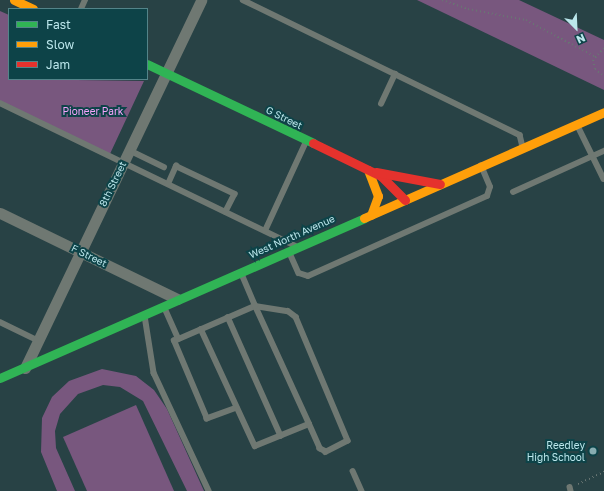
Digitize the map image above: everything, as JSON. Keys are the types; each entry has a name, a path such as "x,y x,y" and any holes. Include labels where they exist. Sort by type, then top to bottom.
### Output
{"street":[{"path":"14,0 31,8"},
{"name":"8th Street","path":"25,368 37,340 201,0"},
{"name":"G Street","path":"148,64 381,176 404,200"},
{"name":"West North Avenue","path":"593,116 604,108"},
{"name":"West North Avenue","path":"0,378 604,112"},
{"path":"368,170 441,184"},
{"path":"368,170 378,196 371,215"},
{"name":"F Street","path":"0,213 178,299"}],"lane":[{"path":"243,0 520,135 523,148"},
{"path":"381,104 395,74"},
{"path":"0,103 298,247"},
{"path":"577,124 604,179"},
{"path":"265,231 306,141"},
{"path":"129,150 164,167"},
{"path":"513,192 604,151"},
{"path":"168,184 176,166 235,194 226,212"},
{"path":"289,250 302,275 315,272 487,196 490,187 481,166"},
{"path":"237,408 207,419 173,345 179,339 255,306 288,311 296,317 348,441 322,452 255,306 240,272"},
{"path":"164,305 179,339"},
{"path":"145,314 154,373 209,491"},
{"path":"228,317 281,436"},
{"path":"0,322 37,340"},
{"path":"201,329 254,446 309,424"},
{"path":"353,471 362,491"}],"path":[{"path":"442,0 468,9 526,20 594,56"},
{"path":"594,56 604,48"},
{"path":"594,56 595,69 604,76"},
{"path":"571,489 604,472"}],"green space":[{"path":"417,0 519,0 604,40 604,90"},
{"name":"Pioneer Park","path":"0,11 8,15 8,80 144,81 109,156 0,103"},
{"path":"102,369 136,376 154,390 167,409 204,491 187,491 143,401 120,387 103,385 78,394 60,414 55,431 56,448 75,491 57,491 41,452 42,418 52,397 69,381"},
{"path":"136,405 174,491 87,491 63,437"}],"traffic: fast":[{"path":"148,64 313,143"},
{"path":"0,378 364,218"}],"traffic: slow":[{"path":"14,0 31,8"},
{"path":"364,218 604,112"},
{"path":"368,170 378,196 371,215"}],"traffic: jam":[{"path":"313,143 381,176 405,200"},
{"path":"376,172 440,184"}],"place":[{"name":"Reedley High School","path":"593,451"}]}
